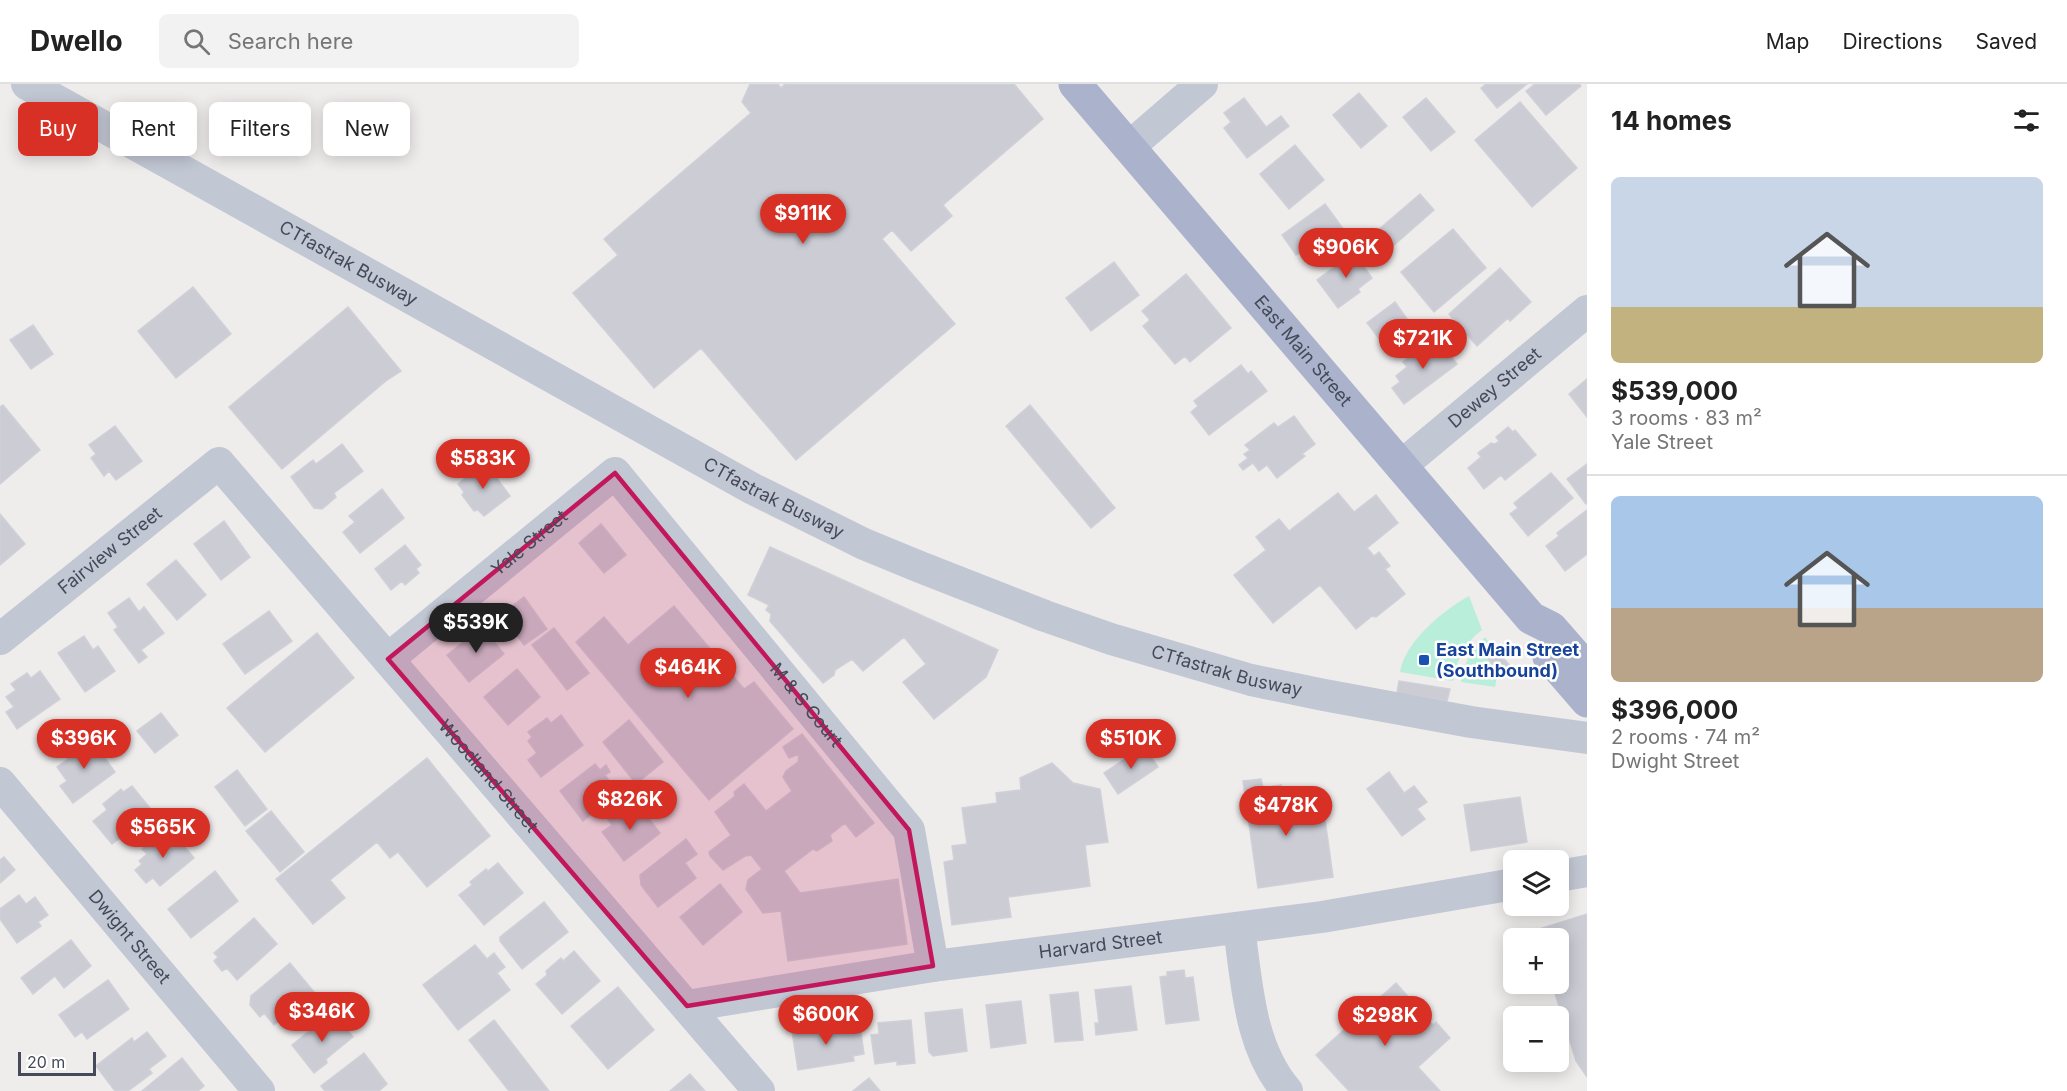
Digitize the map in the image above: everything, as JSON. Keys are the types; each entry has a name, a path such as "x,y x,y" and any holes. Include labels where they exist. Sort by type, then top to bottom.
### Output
{"main road":[{"name":"East Main Street","path":"1075,84 1531,618 1551,628 1587,669"},
{"name":"East Main Street","path":"1531,618 1534,635 1541,646 1587,701"}],"street":[{"name":"CTfastrak Busway","path":"27,84 753,489 864,544 1100,635 1251,680 1400,710 1587,738"},
{"path":"1129,147 1202,84"},
{"name":"Dewey Street","path":"1401,466 1587,311"},
{"name":"Fairview Street","path":"0,639 219,463"},
{"name":"Woodland Street","path":"219,463 759,1091"},
{"name":"Yale Street","path":"388,659 615,473"},
{"name":"M & S Court","path":"615,473 909,830 933,966"},
{"name":"Dwight Street","path":"0,783 259,1091"},
{"path":"1569,874 1587,871"},
{"name":"Harvard Street","path":"687,1006 933,966 1322,917 1503,886"},
{"path":"1239,928 1253,1022 1273,1075 1287,1091"}],"highlighted area":[{"path":"615,473 909,830 933,966 687,1006 388,659"}],"green space":[{"path":"1469,596 1482,630 1462,652 1453,681 1400,672 1403,660 1417,638 1448,609"},
{"path":"1485,637 1493,648 1486,656 1498,671 1495,687 1461,682 1463,669"}],"building":[{"path":"750,84 778,84 781,88 785,84 1014,84 1043,119 943,205 952,216 911,251 892,230 882,239 955,324 796,460 701,348 654,388 573,293 618,255 604,239 751,113 742,102"},
{"path":"1486,84 1527,84 1497,108 1481,88"},
{"path":"1535,84 1579,84 1581,86 1546,115 1526,91"},
{"path":"1359,93 1387,126 1361,148 1333,115"},
{"path":"1244,98 1266,127 1281,116 1289,126 1247,158 1224,128 1231,122 1224,113"},
{"path":"1426,98 1455,132 1431,151 1403,117"},
{"path":"1520,102 1577,168 1532,207 1475,140"},
{"path":"1295,145 1324,180 1289,209 1260,174"},
{"path":"1420,194 1434,210 1392,247 1378,230"},
{"path":"1325,204 1347,234 1311,260 1304,250 1296,255 1282,235"},
{"path":"1453,229 1486,268 1434,312 1401,272"},
{"path":"1360,248 1367,257 1361,262 1372,278 1358,289 1360,292 1338,308 1317,280"},
{"path":"1114,262 1139,295 1091,331 1066,298"},
{"path":"1500,268 1531,302 1510,321 1508,318 1477,346 1449,314"},
{"path":"1186,274 1231,328 1190,362 1185,356 1175,364 1143,326 1150,320 1142,311"},
{"path":"193,287 231,334 176,378 138,331"},
{"path":"1395,302 1410,323 1383,344 1367,323"},
{"path":"348,307 401,371 387,380 282,469 229,407"},
{"path":"33,325 53,354 31,369 10,340"},
{"path":"1436,337 1457,364 1404,404 1392,388 1400,382 1396,376 1407,367 1403,362"},
{"path":"1241,365 1248,374 1251,371 1267,391 1209,435 1191,412 1198,406 1194,401"},
{"path":"1587,379 1587,417 1569,394"},
{"path":"3,405 40,450 0,484 0,407"},
{"path":"1030,405 1115,508 1091,528 1006,426"},
{"path":"1294,416 1315,444 1302,454 1305,456 1277,478 1267,465 1259,471 1253,463 1243,470 1239,465 1248,458 1244,454 1250,450 1245,445 1274,423 1278,427"},
{"path":"115,426 142,461 116,480 109,471 104,476 91,458 96,454 89,445"},
{"path":"1508,427 1513,432 1515,430 1536,455 1505,480 1501,475 1484,489 1468,468 1481,457 1478,453 1491,443 1495,444 1499,441 1496,437"},
{"path":"342,444 363,471 334,493 336,497 322,509 314,508 291,477 313,460 316,464"},
{"path":"485,462 510,496 484,516 478,510 474,511 462,495 464,492 458,484"},
{"path":"1587,464 1587,503 1586,504 1567,479"},
{"path":"1551,473 1573,498 1528,536 1510,514 1518,508 1514,503"},
{"path":"382,489 404,518 360,553 343,532 355,522 349,516"},
{"path":"1338,493 1354,512 1376,495 1398,523 1367,548 1374,556 1379,552 1390,566 1385,569 1405,594 1376,617 1372,616 1356,629 1320,585 1273,623 1234,575 1266,550 1256,537 1279,519 1289,531"},
{"path":"1587,510 1587,554 1565,571 1546,546 1559,536 1557,533"},
{"path":"0,514 25,544 0,565"},
{"path":"224,521 250,557 221,580 194,544"},
{"path":"601,524 626,555 604,573 579,543"},
{"path":"405,545 421,565 416,569 419,573 405,585 402,581 391,590 375,569"},
{"path":"770,547 998,650 986,677 934,719 903,682 926,664 904,637 863,671 852,659 835,670 834,675 823,683 770,621 771,614 766,610 769,605 748,595"},
{"path":"176,560 206,595 177,620 147,584"},
{"path":"524,597 547,629 524,645 501,614"},
{"path":"129,598 139,612 144,607 164,633 141,650 147,657 139,663 114,630 118,627 108,613"},
{"path":"674,606 744,689 754,682 793,729 709,800 576,642 604,617 628,645"},
{"path":"269,611 292,641 245,674 223,644"},
{"path":"482,627 504,654 469,682 447,655"},
{"path":"554,628 589,673 567,690 532,645"},
{"path":"317,633 354,678 265,752 227,708"},
{"path":"84,636 93,650 98,646 115,671 85,692 58,653"},
{"path":"1495,648 1510,666 1500,674 1486,656"},
{"path":"517,669 540,697 508,725 484,697"},
{"path":"40,671 60,699 17,729 6,712 14,707 6,697 16,690 11,684 27,673 31,678"},
{"path":"1399,681 1450,689 1447,701 1397,693"},
{"path":"161,713 178,735 155,753 137,731"},
{"path":"561,715 583,745 541,777 528,760 537,753 528,741 532,737 528,732 547,718 551,723"},
{"path":"629,720 663,762 636,784 603,742"},
{"path":"802,734 874,823 856,837 845,823 830,835 832,841 817,851 813,849 784,871 800,893 898,879 907,944 788,961 781,911 763,913 746,889 748,880 762,869 751,855 745,856 723,870 710,856 709,852 731,835 715,812 735,796 734,792 744,784 766,811 792,791 783,777 786,771 798,762 799,754 789,758 783,747"},
{"path":"93,741 115,772 73,803 60,786 67,781 57,767 68,759 65,754 81,742 85,747"},
{"path":"1144,746 1158,767 1118,794 1104,773"},
{"path":"427,758 490,836 427,887 398,852 390,858 377,842 330,880 345,898 313,924 276,879"},
{"path":"1052,763 1073,783 1100,789 1108,842 1085,845 1090,886 1008,897 1011,917 952,925 944,862 954,860 952,846 967,844 962,808 997,803 996,793 1021,790 1020,778"},
{"path":"595,764 600,770 606,765 610,772 605,775 618,793 583,821 560,791"},
{"path":"237,770 267,809 245,826 215,787"},
{"path":"1389,772 1404,793 1414,786 1427,802 1417,809 1425,819 1402,836 1367,789"},
{"path":"1261,779 1263,788 1281,785 1283,796 1305,793 1307,808 1323,805 1333,877 1258,888 1243,781"},
{"path":"132,786 154,813 122,840 119,839 112,844 93,821 107,810 103,804 121,789 123,792"},
{"path":"1520,797 1527,842 1471,851 1464,805"},
{"path":"637,803 660,833 624,861 602,832 612,825 606,817 622,805 626,811"},
{"path":"271,811 304,852 280,872 246,831"},
{"path":"173,833 194,858 160,886 153,878 146,883 135,870 142,864 139,861 147,854 142,849 161,834 165,840"},
{"path":"686,839 697,854 685,863 696,878 658,907 641,885 640,875"},
{"path":"4,857 15,870 0,883 0,860"},
{"path":"498,863 523,893 484,925 459,895 472,885 470,882"},
{"path":"215,871 238,901 191,938 168,909"},
{"path":"720,884 742,912 703,945 680,917"},
{"path":"19,895 26,904 35,897 48,915 38,922 41,926 17,943 0,919 0,909"},
{"path":"544,902 568,932 522,969 500,941 500,937"},
{"path":"1587,914 1587,1077 1576,1061 1569,1039 1569,1006 1559,1006 1555,994 1569,994 1569,928 1542,928"},
{"path":"254,918 277,944 237,980 227,968 222,971 214,961 218,957 214,953"},
{"path":"71,940 91,966 64,988 55,976 33,994 21,978"},
{"path":"475,945 487,959 494,953 505,967 497,973 510,990 458,1030 423,985"},
{"path":"574,951 600,981 562,1014 536,984 547,975 546,971 561,958 563,961"},
{"path":"290,963 314,992 274,1025 264,1013 260,1017 250,1005 251,996"},
{"path":"1184,970 1185,978 1193,977 1199,1020 1166,1024 1160,977 1167,976 1167,972"},
{"path":"108,980 129,1009 87,1039 82,1032 75,1037 59,1015"},
{"path":"1396,983 1433,1025 1436,1022 1450,1038 1418,1067 1440,1091 1349,1091 1316,1055"},
{"path":"1131,986 1137,1030 1096,1035 1095,1023 1099,1023 1095,990"},
{"path":"618,987 654,1030 608,1069 571,1026"},
{"path":"1078,992 1083,1040 1055,1042 1050,995"},
{"path":"1021,1001 1026,1043 991,1048 986,1005"},
{"path":"962,1009 967,1051 933,1056 929,1052 925,1013"},
{"path":"337,1017 353,1037 326,1059 327,1063 314,1073 292,1045 325,1018 329,1023"},
{"path":"494,1020 549,1091 509,1091 469,1040"},
{"path":"911,1020 915,1063 897,1065 897,1061 875,1064 871,1035 879,1034 878,1023"},
{"path":"848,1022 850,1035 861,1033 864,1054 853,1056 854,1061 798,1070 792,1031"},
{"path":"147,1032 166,1056 149,1069 152,1073 128,1091 115,1091 96,1066 132,1038 134,1042"},
{"path":"364,1053 387,1084 379,1091 325,1091 321,1086"},
{"path":"182,1058 204,1086 198,1091 142,1091"},
{"path":"690,1074 705,1091 670,1091"},
{"path":"869,1078 880,1091 853,1091"}],"place":[{"name":"East Main Street (Southbound)","path":"1424,660"}]}
